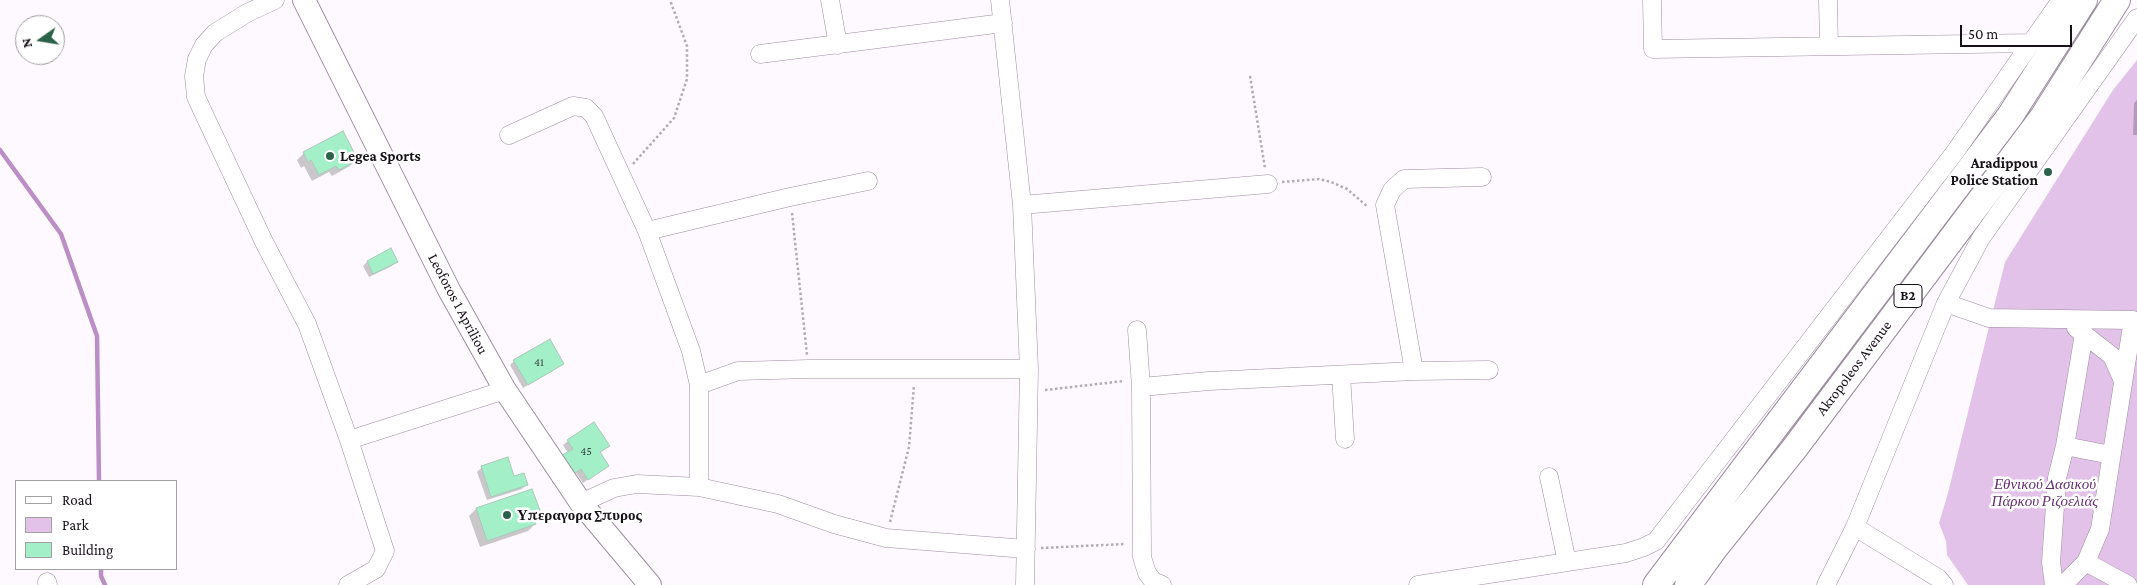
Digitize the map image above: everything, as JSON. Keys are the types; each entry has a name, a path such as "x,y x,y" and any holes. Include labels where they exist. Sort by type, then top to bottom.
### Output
{"highway":[{"name":"Akropoleos Avenue","path":"1656,585 2010,116 2084,0"},
{"name":"Akropoleos Avenue","path":"1688,585 1714,549 1794,449 2043,117 2117,0"}],"main road":[{"name":"Leoforos 1 Apriliou","path":"304,0 449,290 505,390 581,503 650,585"}],"street":[{"path":"275,0 247,13 215,33 204,45 197,59 194,76 196,97 264,242 307,324 349,440 385,551 376,569 348,585"},
{"path":"830,0 838,44"},
{"path":"1000,0 1022,205 1029,369 1025,585"},
{"path":"1652,0 1653,49 2032,43"},
{"path":"1828,0 1829,46"},
{"path":"1418,585 1626,553 1644,548 1656,541 1955,152 2061,0"},
{"path":"1826,585 1855,527 1946,303 1981,238 2137,18"},
{"path":"760,54 1003,24"},
{"path":"509,135 573,106 586,108 594,116 647,231 691,351 699,385 699,487"},
{"path":"1414,371 1388,225 1386,204 1392,190 1404,179 1482,177"},
{"path":"647,231 790,197 868,181"},
{"path":"1022,205 1268,184"},
{"path":"1946,303 1988,318 2133,320 2100,529 2086,562 2063,585"},
{"path":"2066,320 2112,356 2123,381"},
{"path":"1137,330 1141,383 1142,557 1147,573 1153,580 1162,585"},
{"path":"2054,585 2052,553 2057,478 2065,446 2084,334"},
{"path":"699,385 738,371 809,369 1029,369"},
{"path":"1141,383 1414,371 1489,370"},
{"path":"1341,375 1345,439"},
{"path":"349,440 505,390"},
{"path":"2065,446 2111,456"},
{"path":"1549,477 1567,562"},
{"path":"581,503 614,488 637,484 699,487 778,504 834,524 886,538 1026,549"},
{"path":"1855,527 1938,578 1944,585"},
{"path":"2086,562 2128,585"}],"path":[{"path":"622,176 674,118 687,79 687,46 670,0"},
{"path":"1250,76 1268,184 1319,179 1331,182 1347,189 1388,225"},
{"path":"790,197 809,369"},
{"path":"886,538 909,447 915,369"},
{"path":"1029,392 1141,383"},
{"path":"1026,549 1142,543"}],"green space":[{"name":"Εθνικού Δασικού Πάρκου Ριζοελιάς","path":"2137,60 2137,585 1968,585 1947,555 1946,541 1939,523 2005,262 2113,90"}],"building":[{"name":"Legea Sports","path":"343,131 358,160 339,170 336,166 319,175 311,160 308,162 303,152"},
{"path":"391,248 398,262 373,274 367,261"},
{"path":"550,339 564,364 528,385 513,360"},
{"path":"594,422 610,446 600,452 609,466 588,480 581,469 574,474 562,455 573,449 567,440"},
{"path":"508,457 514,476 524,473 528,485 491,497 481,466"},
{"name":"Υπεραγορα Σπυρος","path":"532,489 541,513 533,516 536,524 487,541 476,508"}],"waterway":[{"path":"0,150 61,234 97,336 99,480"},
{"path":"101,570 101,576 105,585"}],"place":[{"name":"Legea Sports","path":"330,156"},
{"name":"Aradippou Police Station","path":"2048,172"},
{"name":"Υπεραγορα Σπυρος","path":"507,515"}]}
